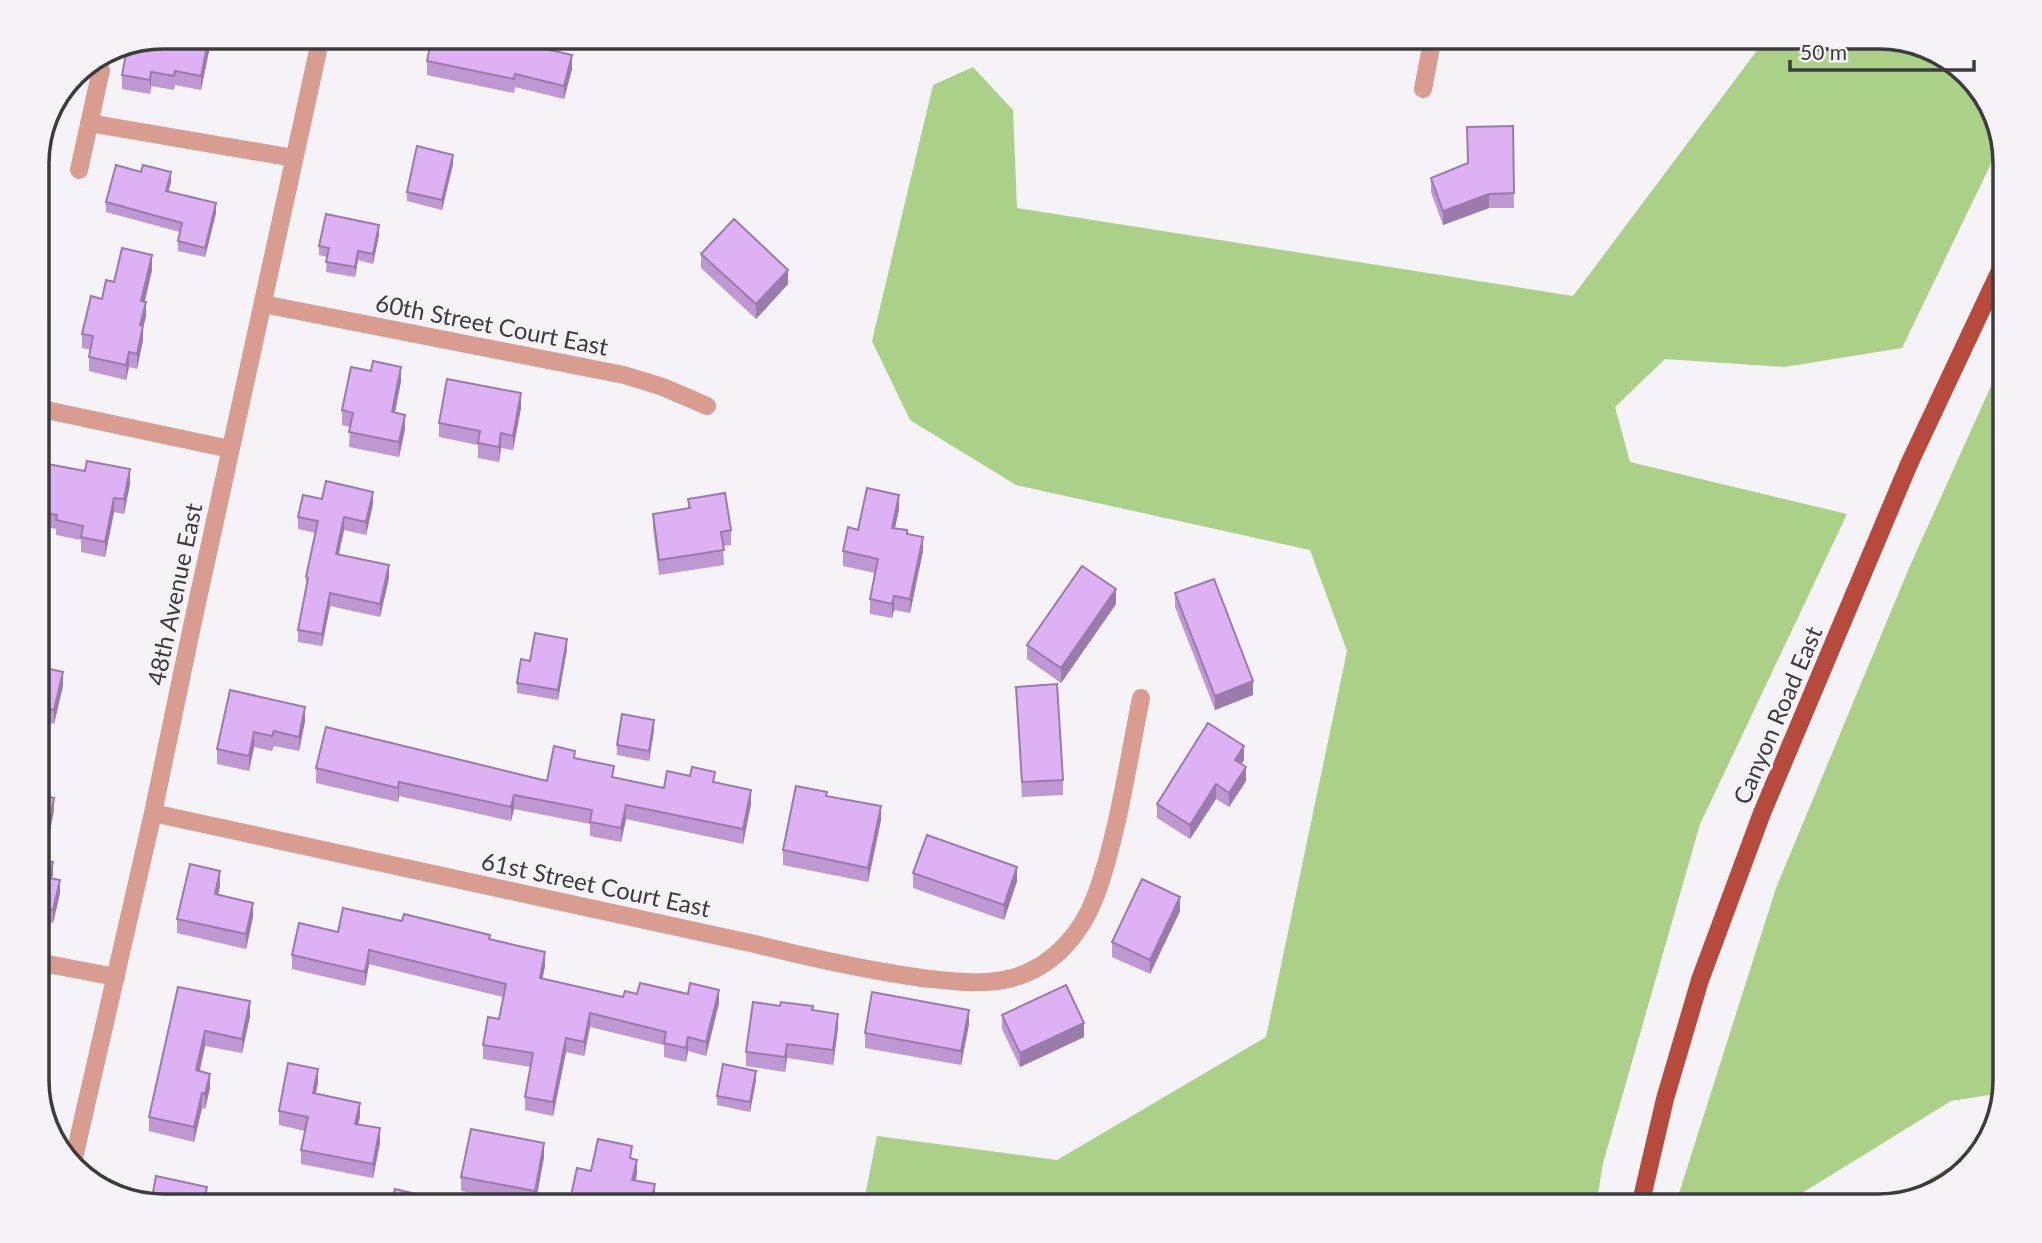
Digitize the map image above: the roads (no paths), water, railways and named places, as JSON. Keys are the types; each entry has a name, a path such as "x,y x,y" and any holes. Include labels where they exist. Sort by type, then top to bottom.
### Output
{"main road":[{"name":"Canyon Road East","path":"1643,1194 1665,1100 1700,980 1762,813 1909,464 1993,286"}],"street":[{"name":"48th Avenue East","path":"75,1153 153,813 318,49"},
{"path":"1423,89 1431,49"},
{"path":"79,170 101,70"},
{"path":"89,123 294,158"},
{"name":"60th Street Court East","path":"263,304 624,375 663,387 707,406"},
{"path":"49,411 230,449"},
{"name":"61st Street Court East","path":"153,813 755,944 833,964 943,980 987,982 1030,972 1053,958 1081,926 1096,896 1112,836 1141,698"},
{"path":"49,964 116,977"}]}
